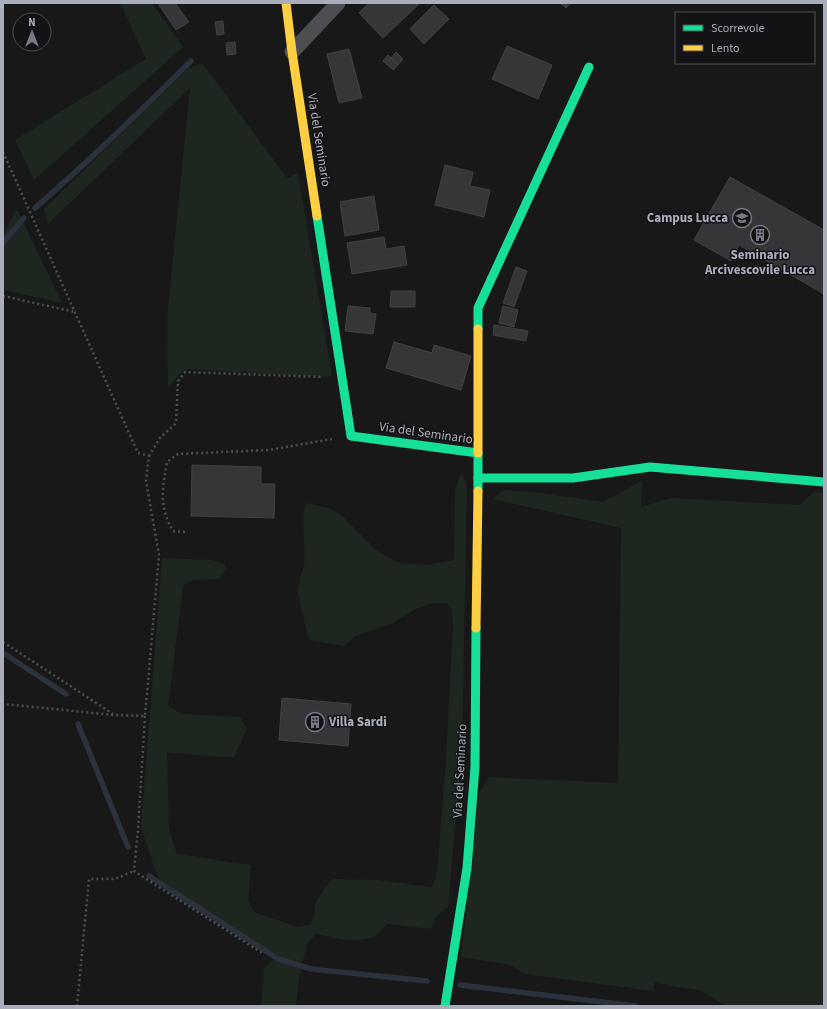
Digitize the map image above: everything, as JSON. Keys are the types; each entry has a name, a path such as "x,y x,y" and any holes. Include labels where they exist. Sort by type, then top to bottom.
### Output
{"street":[{"name":"Via del Seminario","path":"286,3 292,52 351,436 478,452 475,767 467,868 445,1006"},
{"path":"292,52 338,3"},
{"path":"478,452 478,308 589,67"},
{"path":"478,478 573,478 650,467 824,482"}],"path":[{"path":"3,152 138,453 149,456"},
{"path":"3,296 75,312"},
{"path":"134,871 145,716 159,555 146,481 149,456 160,438 176,423 178,381 184,372 322,377 343,385"},
{"path":"185,532 173,531 168,523 162,503 167,462 178,454 269,450 351,436"},
{"path":"3,642 114,715"},
{"path":"3,704 114,715 145,716"},
{"path":"134,871 262,954"},
{"path":"77,1006 89,879 115,879 134,871"}],"shaded area":[{"path":"120,3 152,3 183,47 34,180 15,140 146,59"},
{"path":"202,63 287,178 298,173 332,375 327,377 187,369 179,374 168,389 167,318 190,88 48,224 44,209 189,68"},
{"path":"17,209 62,303 3,290 3,235"},
{"path":"461,473 467,483 462,750 448,907 436,917 431,929 387,924 376,935 362,940 338,939 316,934 307,944 299,978 296,1006 261,1006 264,968 275,959 159,879 141,828 162,558 211,560 224,564 227,569 219,579 193,580 183,586 168,706 182,714 240,717 247,729 234,757 167,752 169,829 177,854 251,865 248,900 254,912 298,927 311,924 314,915 315,903 332,879 378,880 432,887 437,875 446,758 453,625 452,612 447,603 433,603 416,609 391,624 355,636 344,646 309,640 297,589 305,562 303,515 306,503 329,508 341,515 377,551 400,563 428,565 454,560 455,490"},
{"path":"642,481 641,507 671,498 799,505 814,492 824,493 824,1006 726,1006 699,990 655,982 653,991 525,974 510,965 461,957 479,793 489,777 618,783 621,528 493,499 504,490 541,493 603,502"}],"building":[{"path":"162,3 175,3 189,22 176,30 159,5"},
{"path":"369,3 420,3 383,38 359,13"},
{"path":"560,3 570,3 566,8"},
{"path":"434,5 449,19 424,44 410,29"},
{"path":"223,21 224,34 217,35 215,22"},
{"path":"235,42 236,54 227,55 226,43"},
{"path":"507,46 552,65 538,99 492,79"},
{"path":"349,49 362,98 339,103 327,54"},
{"path":"396,52 403,59 398,65 391,58"},
{"path":"388,55 398,65 393,70 383,61"},
{"path":"445,165 473,172 470,186 490,190 484,217 435,205"},
{"name":"Seminario Arcivescovile Lucca","path":"730,177 824,230 824,294 739,245 731,261 694,240"},
{"path":"374,196 379,230 345,236 340,202"},
{"path":"384,237 386,249 404,246 407,265 352,274 347,243"},
{"path":"516,267 527,271 514,307 503,303"},
{"path":"391,291 415,291 415,307 390,307"},
{"path":"348,306 370,308 370,313 376,314 373,334 345,331"},
{"path":"503,306 518,310 514,327 499,323"},
{"path":"494,325 528,331 526,341 493,335"},
{"path":"394,342 432,353 434,345 471,356 461,390 386,368"},
{"path":"192,465 261,467 261,484 275,484 274,518 191,516"},
{"name":"Villa Sardi","path":"282,698 351,704 348,746 279,740"}],"waterway":[{"path":"35,208 114,136 191,61"},
{"path":"3,243 24,218"},
{"path":"3,653 66,694"},
{"path":"78,724 128,847"},
{"path":"149,876 278,959 311,969 427,981"},
{"path":"460,985 636,1006"}],"traffic: fast":[{"path":"478,329 478,308 589,67"},
{"path":"317,216 351,436 478,453 478,491"},
{"path":"478,478 573,478 650,467 824,482"},
{"path":"445,1006 467,868 475,767 476,628"}],"traffic: slow":[{"path":"286,3 317,216"},
{"path":"478,329 478,453"},
{"path":"476,628 478,491"}],"place":[{"name":"Campus Lucca","path":"742,218"},
{"name":"Seminario Arcivescovile Lucca","path":"760,235"},
{"name":"Villa Sardi","path":"315,722"}]}
